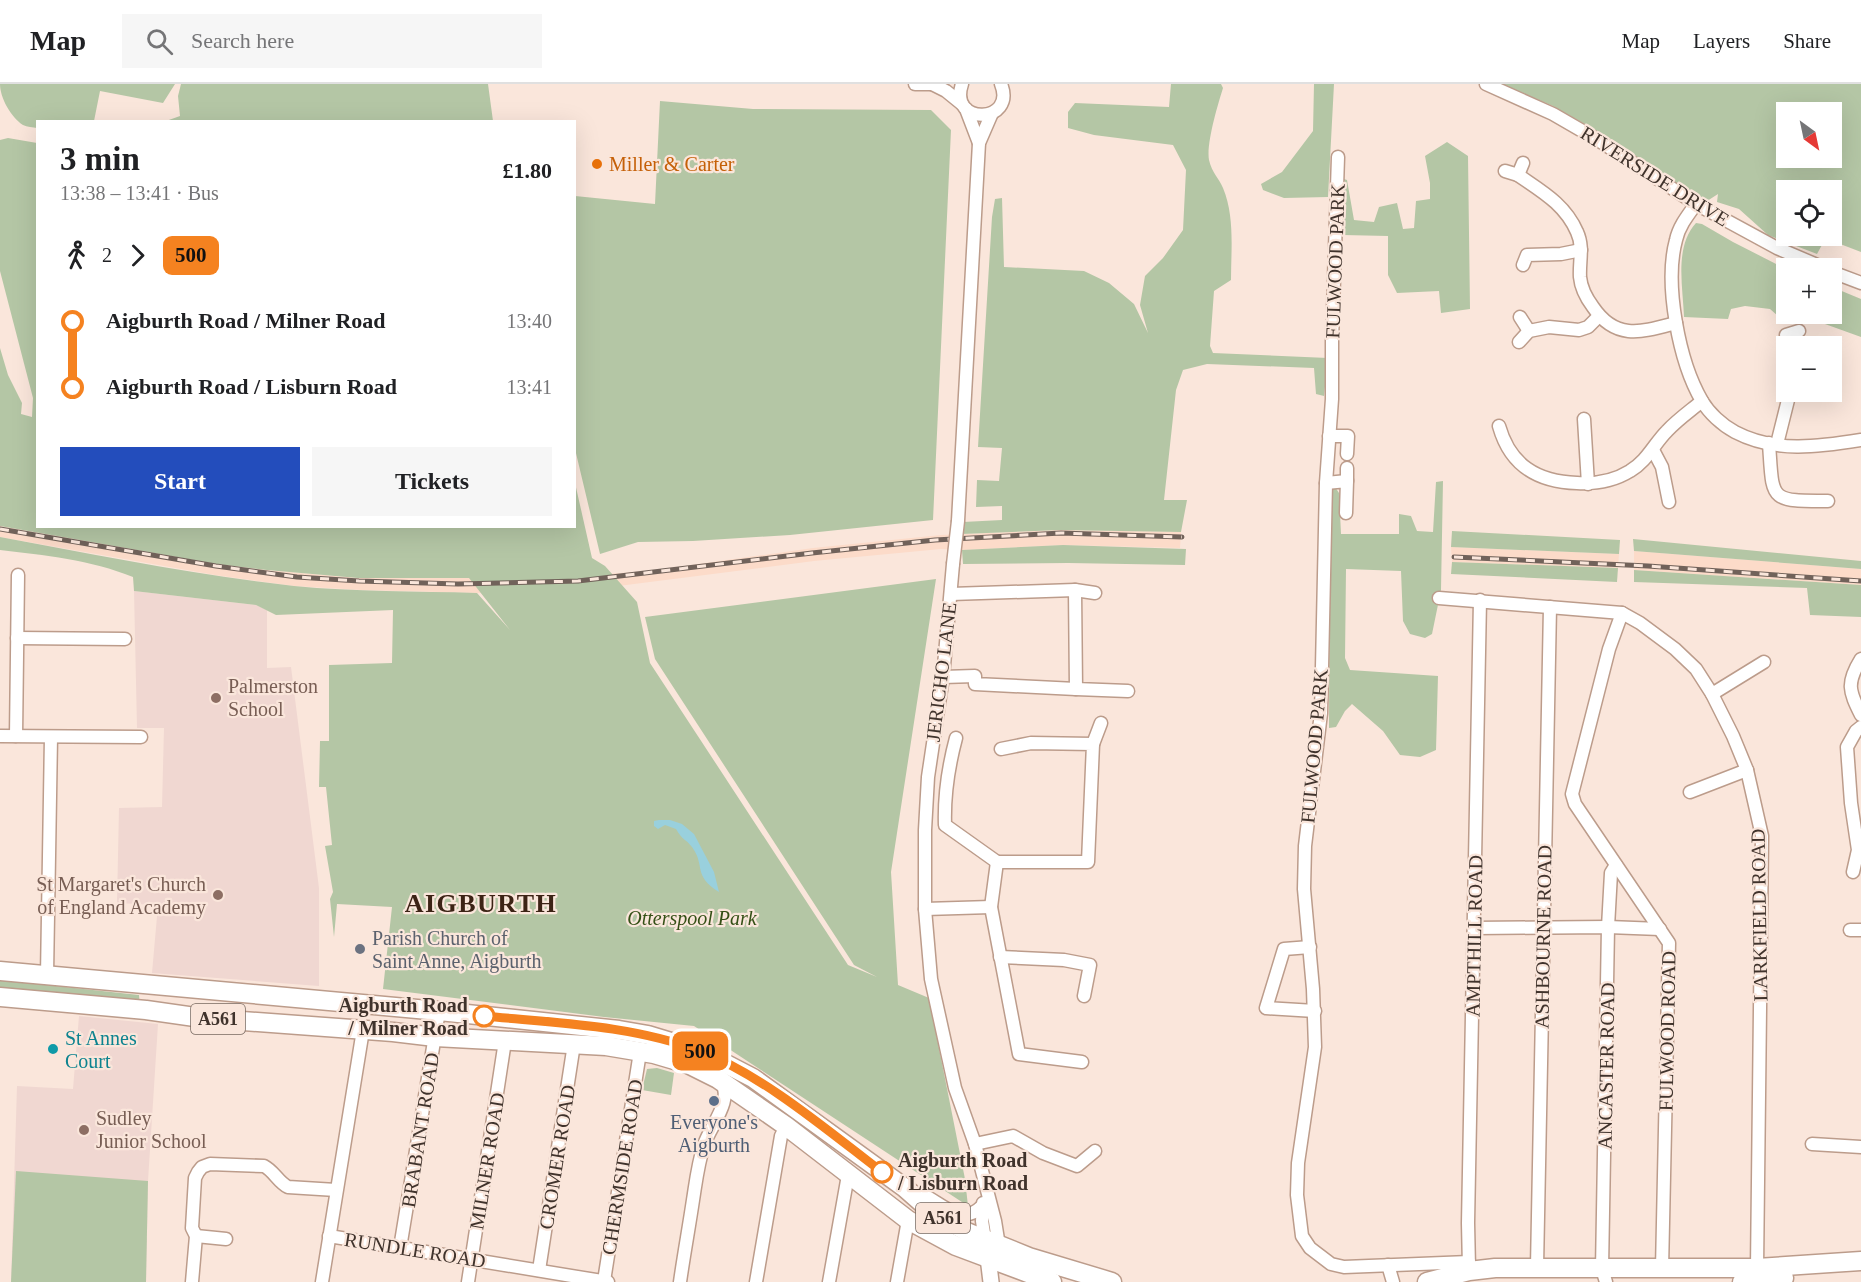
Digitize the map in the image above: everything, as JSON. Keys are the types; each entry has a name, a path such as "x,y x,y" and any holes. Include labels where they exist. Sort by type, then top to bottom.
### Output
{"highway":[{"name":"A561","path":"0,970 440,1011 648,1035 700,1051 753,1078 905,1188 930,1210 967,1232 995,1258 1112,1282"},
{"name":"A561","path":"0,997 146,1010 202,1018 435,1037 606,1046 688,1064 718,1079 751,1101 908,1220 956,1246 995,1258 1053,1282"},
{"path":"1427,1282 1469,1267 1537,1267 1604,1276 1662,1269 1757,1268 1861,1261"},
{"path":"1742,1282 1861,1272"}],"main road":[{"path":"991,1282 995,1258"}],"street":[{"path":"915,84 933,84 946,91 978,116 992,113"},
{"path":"962,84 960,98 964,106"},
{"name":"JERICHO LANE","path":"995,1258 994,1221 975,1144 955,1088 930,980 925,909 925,830 928,777 943,677 958,520 979,143 992,113 1001,105 1002,84"},
{"name":"RIVERSIDE DRIVE","path":"1486,84 1553,114 1696,204 1769,244 1801,258"},
{"name":"JERICHO LANE","path":"964,106 979,143"},
{"name":"FULWOOD PARK","path":"1338,157 1332,318 1332,399 1326,483 1321,713 1305,846 1304,889 1315,1011 1315,1047 1298,1163 1297,1195 1302,1236 1310,1248 1331,1264 1344,1267 1388,1265 1469,1267"},
{"path":"1515,170 1563,208 1578,234 1581,250 1580,280 1588,300 1599,316 1617,328 1635,332 1676,323"},
{"path":"1696,204 1680,228 1672,268 1676,323 1685,360 1702,402 1721,423 1734,431 1773,444 1814,447 1861,440"},
{"path":"1523,256 1561,254 1581,250"},
{"path":"1842,276 1861,283"},
{"path":"1519,342 1528,331 1549,327 1579,330 1588,327 1599,316"},
{"path":"1520,317 1528,331"},
{"path":"1785,336 1799,331"},
{"path":"1498,423 1504,441 1512,454 1536,474 1565,483 1588,484 1604,482 1630,471 1653,450 1667,431 1702,402"},
{"path":"1787,402 1773,444 1772,486 1775,492 1787,500 1831,501"},
{"path":"1584,416 1588,484"},
{"path":"1329,436 1348,436 1347,454"},
{"path":"1653,450 1662,467 1669,492 1669,502"},
{"path":"1346,513 1347,468"},
{"path":"1326,483 1347,481"},
{"path":"16,736 18,575"},
{"path":"951,594 1075,590 1095,593"},
{"path":"1075,590 1076,688"},
{"path":"1439,598 1622,612"},
{"name":"AMPTHILL ROAD","path":"1469,1267 1480,600"},
{"name":"ASHBOURNE ROAD","path":"1537,1267 1550,607"},
{"name":"LARKFIELD ROAD","path":"1622,612 1676,649 1695,669 1712,694 1747,770 1762,836 1757,1268"},
{"name":"FULWOOD ROAD","path":"1622,612 1606,660 1572,794 1575,804 1668,943 1662,1269"},
{"path":"17,638 125,639"},
{"path":"1861,659 1853,672 1850,693 1861,715"},
{"path":"1712,694 1764,662"},
{"path":"943,677 976,676 1076,688 1128,691"},
{"path":"956,738 944,798 945,825 997,862 1088,862 1093,744 1101,723"},
{"path":"1853,872 1860,850 1847,767 1847,747 1856,731 1861,727"},
{"path":"0,736 141,737"},
{"path":"47,975 51,737"},
{"path":"1001,749 1031,743 1093,744"},
{"path":"1847,767 1861,767"},
{"path":"1690,792 1747,770"},
{"path":"997,862 991,907 1019,1054 1082,1062"},
{"name":"ANCASTER ROAD","path":"1604,1276 1608,927 1611,873 1616,865"},
{"path":"925,909 991,907"},
{"path":"1474,928 1608,927 1660,930"},
{"path":"1310,947 1284,949 1266,1008 1315,1011"},
{"path":"1000,957 1064,960 1090,965 1084,996"},
{"name":"BRABANT ROAD","path":"400,1248 440,1011"},
{"path":"322,1282 363,1030"},
{"name":"MILNER ROAD","path":"468,1282 505,1041"},
{"name":"CROMER ROAD","path":"539,1270 574,1044"},
{"name":"CHERMSIDE ROAD","path":"606,1282 640,1052"},
{"path":"680,1282 701,1156 708,1135 721,1111 725,1090 718,1079"},
{"path":"721,1111 739,1101 751,1101"},
{"path":"756,1282 781,1136 786,1126"},
{"path":"975,1144 1013,1137 1043,1153 1077,1166 1095,1151"},
{"path":"1812,1144 1861,1147"},
{"path":"192,1282 196,1236 192,1228 195,1178 202,1167 210,1164 264,1166 270,1168 283,1185 336,1190"},
{"path":"828,1282 848,1175"},
{"path":"905,1188 923,1194 961,1215 972,1214 981,1207 986,1193"},
{"path":"981,1207 995,1258"},
{"path":"897,1282 908,1220"},
{"path":"196,1236 226,1239"},
{"name":"RUNDLE ROAD","path":"329,1236 606,1282"},
{"path":"1388,1265 1393,1282"}],"shaded area":[{"path":"0,526 217,564 358,578 565,577 649,571 813,548 941,535 1060,530 1181,532 1180,548 1063,545 941,549 814,561 579,591 477,593 294,586 215,575 0,537"},
{"path":"1451,547 1619,554 1618,568 1452,562"},
{"path":"1634,551 1861,569 1861,585 1634,570"},
{"path":"134,591 256,605 267,610 267,668 291,667 319,888 319,986 152,973 158,905 117,903 119,808 162,807 164,728 137,728"},
{"name":"Sudley Junior School","path":"79,1016 158,1024 148,1181 146,1282 11,1282 17,1086 73,1089"}],"green space":[{"path":"0,84 175,84 163,103 100,91 94,120 36,120 36,128 23,125 14,117 0,89"},
{"path":"181,84 488,84 493,120 169,120 180,116 178,96"},
{"path":"1171,84 1221,84 1223,88 1209,144 1209,160 1227,199 1232,234 1231,280 1214,291 1210,346 1213,353 1328,358 1324,396 1316,394 1314,368 1207,364 1183,370 1176,390 1164,500 1187,500 1181,532 1060,530 962,534 963,522 1002,520 1002,506 976,507 977,480 999,481 1002,448 978,447 995,199 1002,198 1004,267 1084,271 1109,283 1134,304 1148,333 1140,305 1145,276 1163,258 1183,230 1186,170 1173,145 1094,135 1068,128 1068,112 1075,103 1169,107"},
{"path":"1314,84 1334,84 1328,197 1284,198 1263,190 1261,184 1282,172 1313,131"},
{"path":"1502,84 1861,84 1861,252 1842,245 1842,180 1776,180 1776,238 1768,235 1739,209 1717,202 1718,194 1704,203 1611,139 1553,106"},
{"path":"660,101 753,109 931,110 951,130 933,520 790,535 638,542 600,554 576,453 576,196 655,204"},
{"name":"Otterspool Park","path":"8,138 36,143 36,528 576,528 576,487 592,558 605,566 637,602 650,663 848,965 877,977 854,965 655,659 645,617 936,579 891,872 898,985 929,998 965,1179 968,1206 694,1026 383,989 392,907 337,904 334,937 330,899 333,892 325,846 332,845 326,787 319,787 320,741 329,741 329,665 392,663 393,610 276,615 256,605 134,591 133,577 84,562 0,550 0,537 110,558 294,586 477,593 510,630 469,578 358,578 267,570 217,564 0,526 0,348 8,375 22,403 21,414 32,417 33,398 0,271 0,140"},
{"path":"1447,142 1468,156 1470,309 1441,313 1439,291 1397,293 1388,275 1388,236 1343,235 1344,179 1347,180 1354,220 1374,222 1379,207 1397,203 1403,229 1414,228 1416,201 1430,199 1430,183 1425,156"},
{"path":"1696,223 1702,224 1776,264 1776,314 1770,309 1745,306 1731,309 1728,319 1684,317 1681,268 1682,255 1689,233"},
{"path":"1796,246 1821,246 1817,254"},
{"path":"1842,291 1861,299 1861,337 1825,324 1842,324"},
{"path":"1443,481 1441,590 1432,634 1425,638 1410,634 1403,621 1401,571 1346,569 1345,658 1350,670 1438,676 1436,750 1420,757 1400,755 1383,731 1352,704 1336,727 1329,728 1330,490 1335,487 1339,493 1341,534 1399,534 1399,514 1411,516 1417,531 1433,532 1436,482"},
{"path":"1452,531 1620,540 1619,554 1451,547"},
{"path":"1633,539 1861,561 1861,569 1634,551"},
{"path":"1063,545 1186,549 1185,565 963,564 962,550"},
{"path":"1452,562 1618,568 1617,582 1451,574"},
{"path":"1634,570 1861,585 1861,617 1810,615 1807,588 1634,582"},
{"path":"0,980 139,995 140,1008 0,995"},
{"path":"657,1068 674,1073 671,1095 642,1090 647,1069"},
{"path":"16,1171 148,1181 146,1282 11,1282"}],"water":[{"path":"670,820 682,824 694,834 714,872 719,892 705,880 690,844 676,829 665,825 658,829 654,826 654,821"}],"railway":[{"path":"0,529 216,566 297,577 458,584 578,581 935,540 1061,533 1182,537"},
{"path":"1454,557 1648,566 1861,581"}],"bus line":[{"name":"500","path":"484,1016 619,1030 648,1035 700,1051 753,1078 782,1097 882,1172"}],"place":[{"name":"Miller & Carter","path":"597,164"},
{"name":"Palmerston School","path":"216,698"},
{"name":"St Margaret's Church of England Academy","path":"218,895"},
{"name":"Parish Church of Saint Anne, Aigburth","path":"360,949"},
{"name":"Aigburth Road / Milner Road","path":"484,1016"},
{"name":"St Annes Court","path":"53,1049"},
{"name":"Everyone's Aigburth","path":"714,1101"},
{"name":"Sudley Junior School","path":"84,1130"},
{"name":"Aigburth Road / Lisburn Road","path":"882,1172"}],"district":[{"name":"AIGBURTH","path":"481,903"}]}
